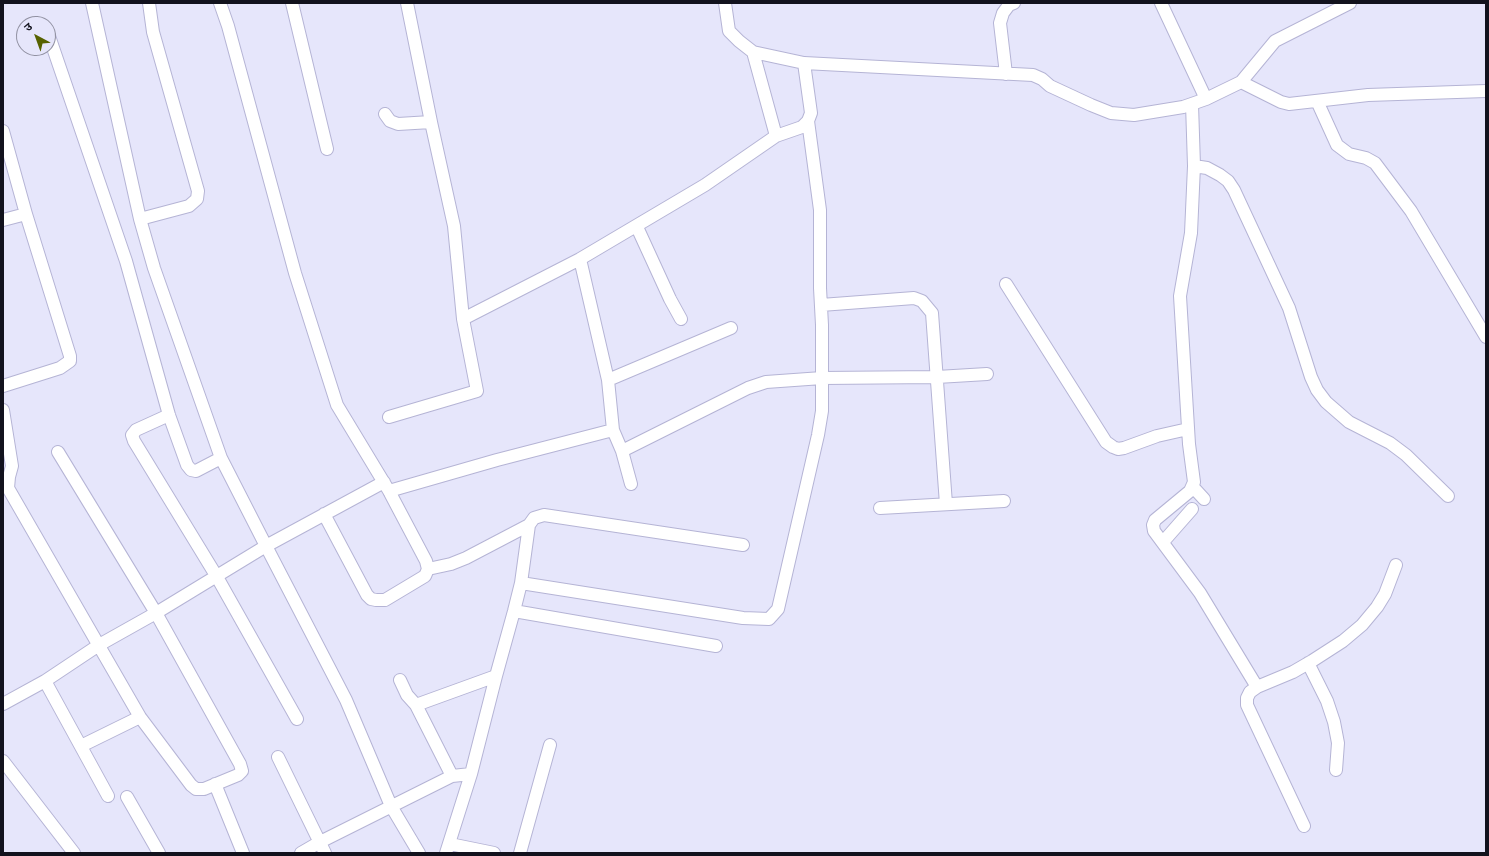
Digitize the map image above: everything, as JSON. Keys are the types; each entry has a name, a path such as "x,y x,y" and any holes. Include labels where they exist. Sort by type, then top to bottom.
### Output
{"street":[{"path":"92,3 140,219 154,268 221,458 346,700 392,806 419,853"},
{"path":"140,219 189,206 197,199 198,191 153,32 149,3"},
{"path":"220,3 228,26 295,273 337,405 387,486 426,561 428,569 424,576 385,600 371,599 367,595 324,514"},
{"path":"292,3 327,149"},
{"path":"389,417 477,391 463,319 454,226 408,3"},
{"path":"725,3 729,31 753,52 804,63 1033,75 1042,79 1050,86 1091,105 1112,113 1134,115 1183,107 1206,99 1241,82 1276,41 1350,3"},
{"path":"1006,74 1000,23 1003,13 1009,5 1014,3"},
{"path":"1161,3 1206,99"},
{"path":"753,52 776,136"},
{"path":"56,56 126,261 169,415 187,465 191,470 196,471 221,458"},
{"path":"463,319 580,259 637,227 776,136 802,127 808,121 811,113 804,63"},
{"path":"1241,82 1281,102 1290,104 1368,95 1486,91"},
{"path":"1317,101 1337,145 1349,154 1366,158 1375,163 1410,211 1486,337"},
{"path":"1192,104 1194,166 1191,233 1180,296 1188,429 1194,482 1190,492 1154,520 1153,525 1154,531 1200,593 1257,687"},
{"path":"385,114 390,121 398,124 432,122"},
{"path":"521,583 743,618 768,619 778,609 818,435 822,411 820,210 808,121"},
{"path":"3,131 26,214 70,356 70,361 60,368 3,386"},
{"path":"1194,166 1207,168 1220,175 1228,181 1234,190 1289,308 1311,376 1317,390 1326,402 1349,422 1390,443 1406,455 1448,496"},
{"path":"3,220 26,214"},
{"path":"637,227 670,299 681,319"},
{"path":"580,259 608,380 613,430 622,451 631,484"},
{"path":"1006,284 1106,442 1118,449 1157,436 1188,429"},
{"path":"821,305 914,298 922,301 932,313 946,504"},
{"path":"608,380 731,328"},
{"path":"622,451 748,388 766,382 822,378 937,377 987,374"},
{"path":"3,410 12,466 8,488 100,645 140,717 191,785 196,789 204,789 238,775 242,771 240,764 156,613 58,452"},
{"path":"169,415 136,430 132,435 134,441 217,577 297,719"},
{"path":"3,704 45,681 100,645 217,577 266,546 324,514 387,486 497,460 613,430"},
{"path":"1193,487 1204,499"},
{"path":"880,508 1004,501"},
{"path":"1163,542 1192,509"},
{"path":"494,853 448,848 471,774 514,611 521,583 530,526 534,518 544,515 743,545"},
{"path":"428,569 452,564 530,526"},
{"path":"1304,826 1247,705 1247,698 1250,692 1257,687 1293,672 1343,641 1362,625 1377,607 1385,594 1396,565"},
{"path":"514,611 716,646"},
{"path":"1308,663 1327,701 1334,722 1338,743 1336,770"},
{"path":"416,705 496,676"},
{"path":"400,680 407,695 416,705 452,776"},
{"path":"45,681 108,796"},
{"path":"81,746 140,717"},
{"path":"520,853 550,745"},
{"path":"278,757 322,848"},
{"path":"3,761 74,853"},
{"path":"301,853 322,848 392,806 452,776 471,774"},
{"path":"215,784 243,853"},
{"path":"127,797 159,853"}]}
